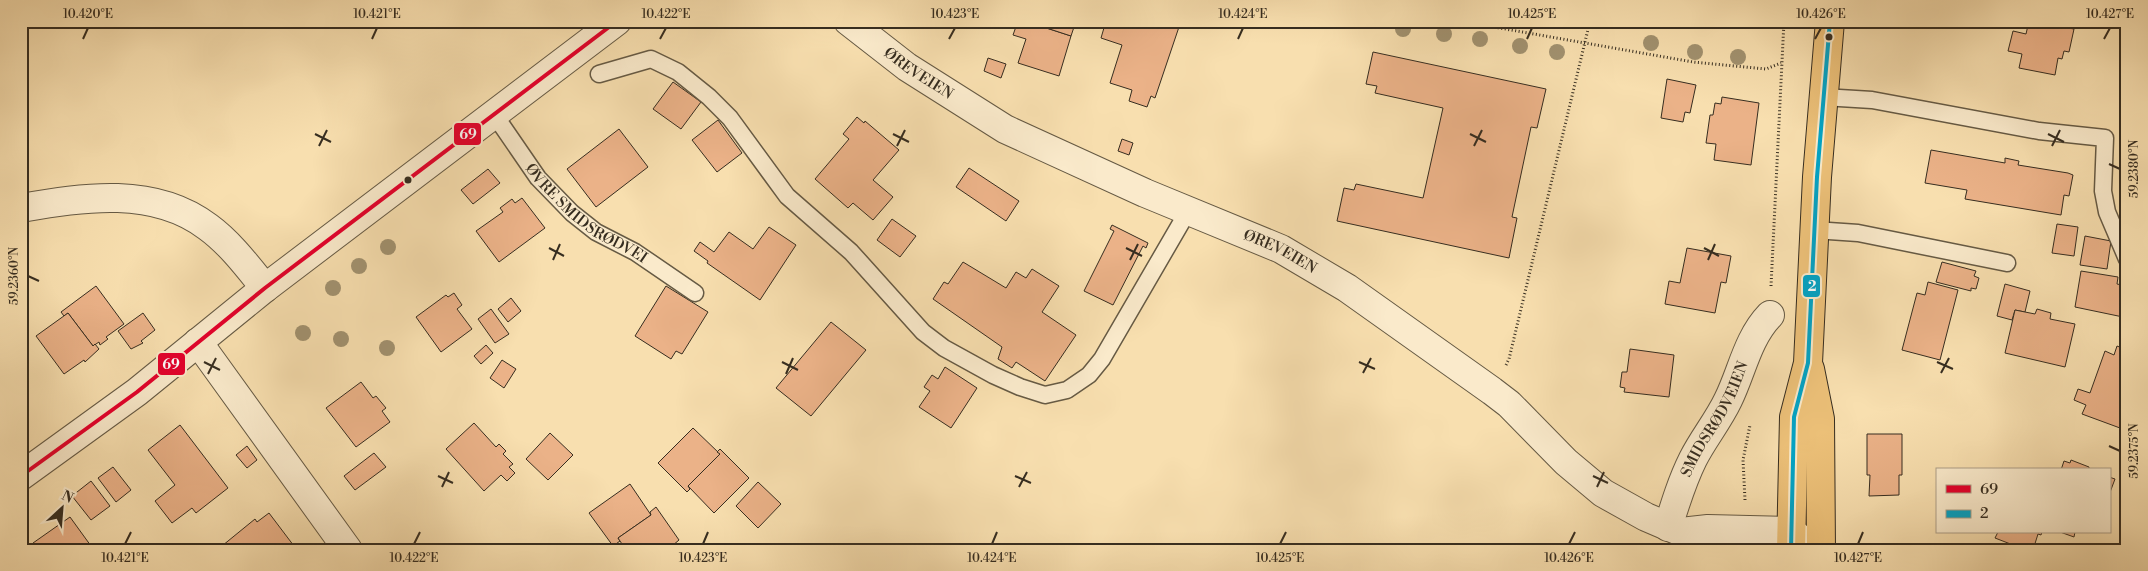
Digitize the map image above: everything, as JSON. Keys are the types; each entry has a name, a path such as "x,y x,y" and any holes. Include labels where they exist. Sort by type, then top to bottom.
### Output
{"main road":[{"path":"1791,541 1794,417 1808,363 1814,230 1830,21"},
{"path":"1808,363 1820,419 1821,550"}],"street":[{"path":"21,476 137,392 265,288 617,21"},
{"name":"ØREVEIEN","path":"848,21 907,67 1005,129 1188,211 1282,249 1339,283 1492,391 1581,476 1603,493 1674,530 1706,550"},
{"path":"21,208 56,202 125,197 170,205 208,227 244,262 265,288"},
{"name":"SMIDSRØDVEIEN","path":"1674,530 1679,490 1693,459 1728,401 1748,350 1761,324 1770,315"},
{"path":"198,342 348,550"},
{"path":"1674,530 1708,528 1791,541 1814,550"}],"lane":[{"path":"599,74 651,59 678,72 730,118 788,196 851,252 923,332 944,348 993,374 1020,387 1045,395 1067,390 1089,375 1102,359 1188,211"},
{"path":"1824,97 1872,100 2038,131 2106,138 2103,192 2107,212 2127,259"},
{"name":"ØVRE SMIDSRØDVEI","path":"494,114 538,178 572,213 596,232 635,252 695,293"},
{"path":"1814,230 1858,233 2007,263"}],"path":[{"path":"1460,21 1702,63 1766,69 1782,63"},
{"path":"1492,391 1509,359 1590,21"},
{"path":"1770,315 1784,21"},
{"path":"1745,505 1743,460 1752,418"}],"building":[{"path":"1018,21 1025,21 1071,36 1059,76 1018,63 1026,39 1013,35"},
{"path":"1025,21 1076,21 1071,36"},
{"path":"1106,21 1181,21 1155,98 1151,96 1147,107 1129,101 1132,90 1110,83 1122,45 1101,38"},
{"path":"2029,21 2074,29 2069,52 2064,51 2062,59 2058,58 2055,75 2019,68 2022,54 2008,51 2013,31 2026,34"},
{"path":"1373,52 1546,89 1537,128 1531,127 1512,217 1517,218 1509,258 1337,221 1344,188 1354,190 1356,184 1423,198 1443,108 1375,93 1377,86 1366,84"},
{"path":"988,58 1006,64 1001,78 984,71"},
{"path":"1667,79 1696,85 1690,113 1685,112 1683,122 1661,118"},
{"path":"673,82 701,102 681,129 653,109"},
{"path":"1722,97 1759,103 1751,165 1714,160 1716,144 1706,143 1710,115 1713,115 1715,103 1721,104"},
{"path":"857,117 864,123 865,121 899,150 873,180 893,197 873,220 853,203 848,208 815,179 849,139 843,134"},
{"path":"718,120 742,153 717,172 692,140"},
{"path":"619,129 648,167 596,207 567,169"},
{"path":"1122,139 1133,143 1129,155 1118,151"},
{"path":"1931,150 2005,163 2005,158 2019,161 2018,165 2068,173 2073,175 2069,196 2064,195 2061,215 1965,199 1967,190 1925,183"},
{"path":"969,168 1019,201 1006,221 956,187"},
{"path":"488,169 500,183 473,204 461,190"},
{"path":"522,198 545,228 499,262 476,231 503,212 500,208 512,199 515,203"},
{"path":"892,219 916,236 900,257 877,240"},
{"path":"2057,224 2078,227 2074,256 2052,253"},
{"path":"1112,225 1148,243 1146,248 1143,246 1113,305 1084,291 1114,231 1110,229"},
{"path":"769,227 796,245 760,300 707,263 708,261 694,251 700,242 714,252 729,232 753,249"},
{"path":"2085,236 2111,241 2107,269 2080,265"},
{"path":"1687,248 1731,256 1726,283 1721,282 1715,313 1665,304 1669,281 1680,283"},
{"path":"963,262 1006,288 1016,272 1026,278 1032,269 1059,286 1042,312 1076,335 1045,381 1016,362 1012,368 998,359 1002,347 933,299 944,282 948,284"},
{"path":"1942,262 1976,271 1974,276 1979,278 1976,289 1971,288 1971,291 1936,282"},
{"path":"21,266 23,266 24,280 21,280"},
{"path":"2081,271 2118,277 2117,284 2127,286 2123,317 2075,307"},
{"path":"1928,282 1958,290 1940,360 1902,350 1917,293 1925,295"},
{"path":"2005,284 2030,291 2025,312 2015,310 2012,320 1997,316"},
{"path":"96,286 124,324 106,337 108,339 100,345 99,342 93,346 68,313 64,316 61,312"},
{"path":"666,286 708,312 682,354 676,351 671,359 635,336"},
{"path":"454,293 462,305 457,309 472,329 441,352 416,317 446,295 448,297"},
{"path":"511,298 521,311 508,322 498,309"},
{"path":"491,309 509,334 495,343 478,319"},
{"path":"2037,309 2051,313 2050,319 2075,324 2065,367 2005,353 2015,310 2035,314"},
{"path":"68,313 93,346 95,344 99,349 85,362 84,360 64,374 36,336"},
{"path":"143,313 155,330 141,341 143,343 131,349 118,331"},
{"path":"831,322 866,350 811,416 776,388"},
{"path":"486,345 493,353 481,364 474,356"},
{"path":"2123,345 2127,347 2127,410 2120,428 2082,414 2086,405 2074,400 2078,389 2090,393 2105,351 2114,355 2117,346 2122,348"},
{"path":"1630,349 1674,355 1669,397 1624,392 1625,388 1620,387 1622,372 1627,372"},
{"path":"502,360 516,369 504,388 490,378"},
{"path":"945,367 977,388 951,428 919,407 930,391 924,387 932,375 938,379"},
{"path":"361,382 373,398 376,396 386,408 382,411 390,422 356,447 326,408"},
{"path":"474,423 496,447 499,444 506,451 503,454 513,464 509,467 515,473 507,481 501,475 484,491 446,449"},
{"path":"180,425 228,488 196,513 192,508 172,523 155,501 175,485 148,450"},
{"path":"693,428 720,454 688,486 690,489 687,492 658,463"},
{"path":"550,433 573,455 548,480 526,459"},
{"path":"1867,434 1902,434 1902,475 1899,475 1899,495 1869,496 1870,475 1867,475"},
{"path":"247,446 257,460 247,468 236,455"},
{"path":"720,449 749,478 714,513 688,486 720,454 717,452"},
{"path":"374,453 386,467 355,490 344,476"},
{"path":"2071,460 2089,468 2062,468 2064,461 2070,463"},
{"path":"113,467 131,490 116,502 98,478"},
{"path":"2110,477 2115,479 2110,492"},
{"path":"91,481 110,506 91,520 72,496"},
{"path":"758,482 781,504 758,528 736,506"},
{"path":"630,484 651,515 618,538 620,541 613,546 589,513"},
{"path":"656,507 679,540 672,546 674,550 626,550 618,538 651,515 650,512"},
{"path":"269,513 297,550 217,550 255,519 257,522"},
{"path":"70,517 91,546 86,550 38,550 33,543"},
{"path":"1997,534 2038,534 2033,550 2026,550 1995,538"}],"transit line":[{"name":"69","path":"21,476 137,392 265,288 617,21"},
{"name":"2","path":"1791,550 1794,417 1808,363 1817,177 1830,21"}]}
